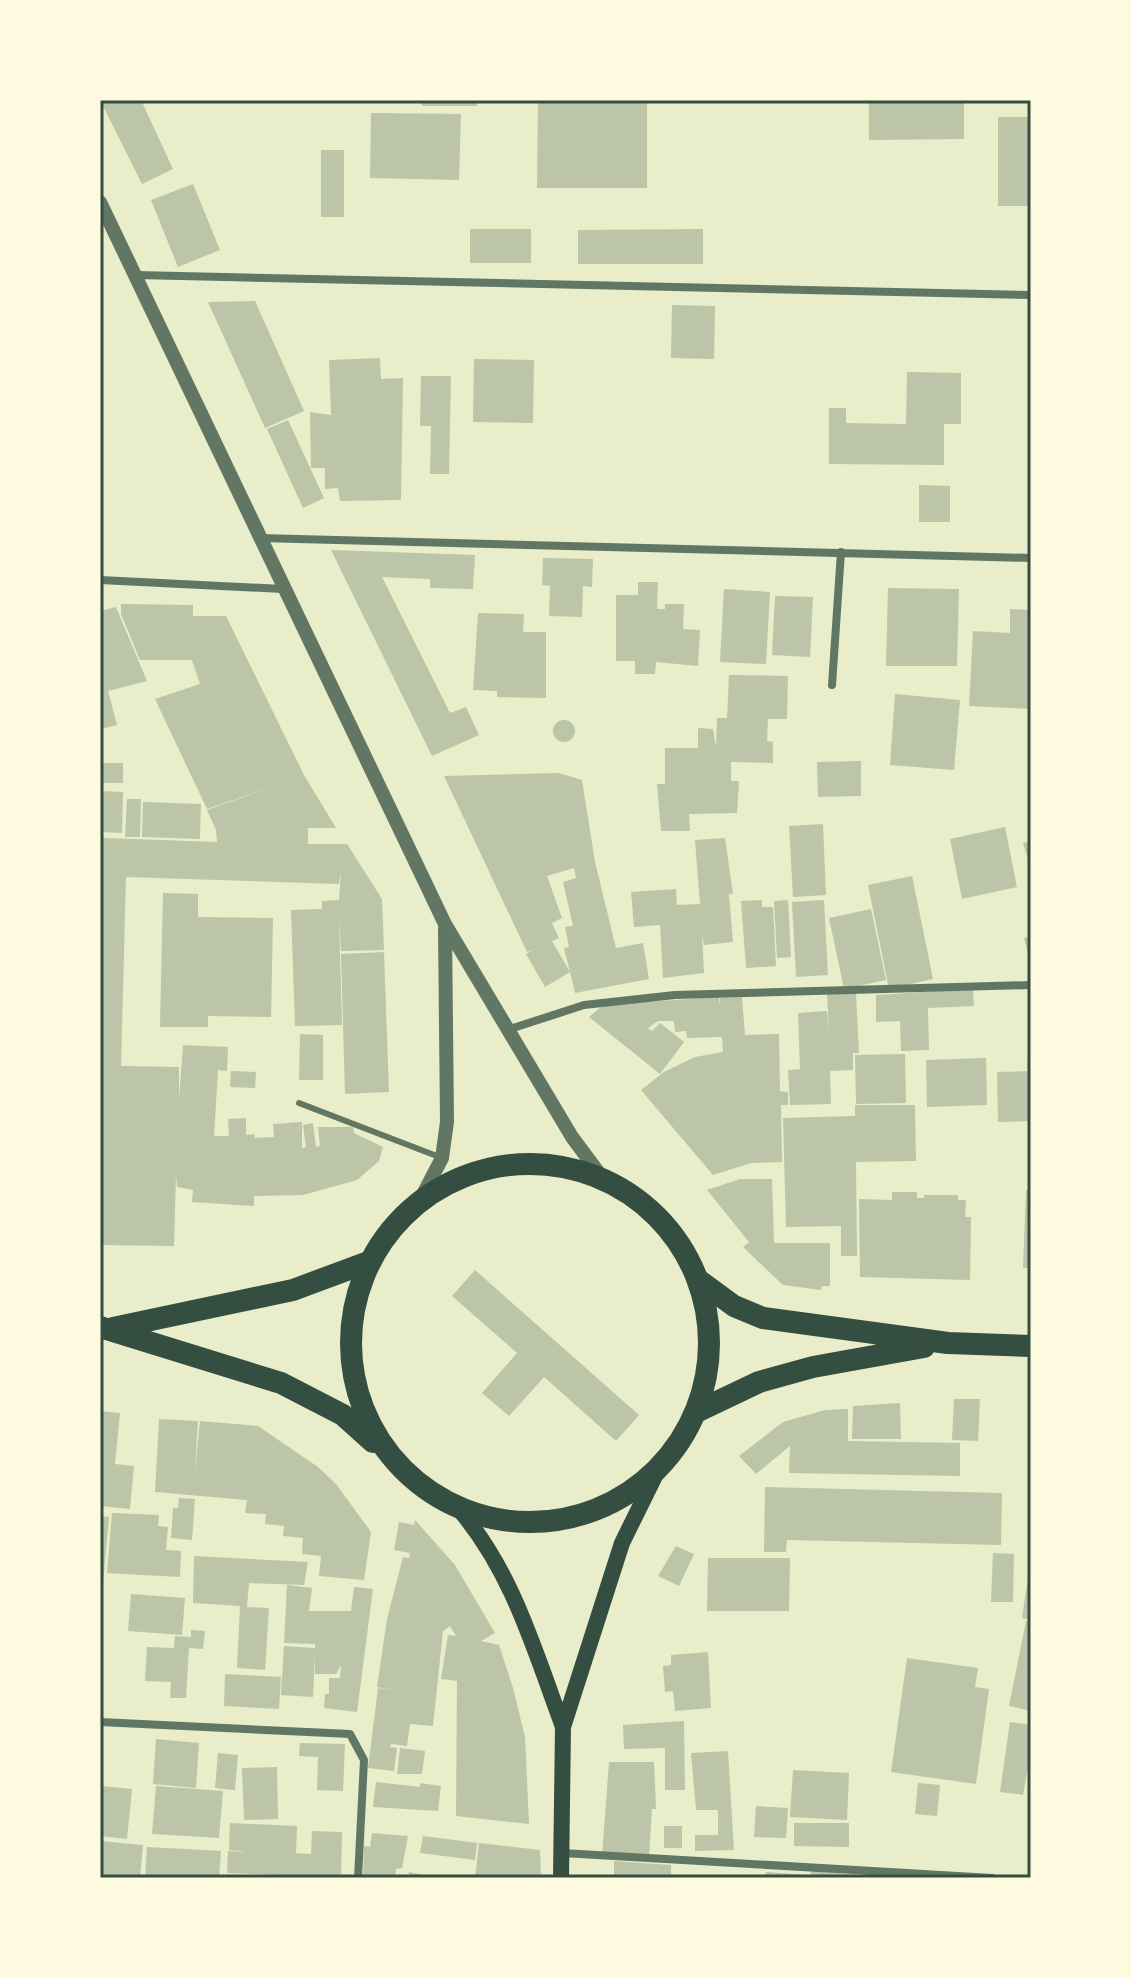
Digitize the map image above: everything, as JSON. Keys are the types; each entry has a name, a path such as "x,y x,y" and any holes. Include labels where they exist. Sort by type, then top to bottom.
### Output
{"highway":[{"path":"105,1328 281,1383 343,1415 392,1459 433,1495 457,1507 487,1517 549,1522 579,1516 609,1504 659,1468 687,1433 696,1412 709,1354 710,1324 700,1281 684,1249 662,1220 635,1198 604,1180 540,1165 508,1166 476,1173 446,1185 418,1204 391,1229 371,1261 358,1290 352,1321 350,1352 354,1384 365,1414 392,1459"},
{"path":"105,1328 293,1290 371,1261"},
{"path":"700,1281 734,1306 763,1318 948,1343 1031,1346"},
{"path":"696,1412 759,1382 813,1367 948,1343"}],"main road":[{"path":"561,1878 563,1727 622,1543 659,1468"},
{"path":"457,1507 483,1536 511,1586 563,1727"}],"street":[{"path":"100,202 445,924 572,1137 604,1180"},
{"path":"136,275 1031,295"},
{"path":"259,538 1031,558"},
{"path":"832,685 841,552"},
{"path":"100,580 283,589"},
{"path":"418,1204 442,1158 447,1122 449,1024 445,924"},
{"path":"507,1030 584,1005 675,995 1031,985"},
{"path":"100,1722 350,1734 364,1760 358,1878"},
{"path":"559,1852 912,1876 992,1878"}],"lane":[{"path":"299,1103 442,1158"}],"building":[{"path":"100,100 141,100 173,169 142,184"},
{"path":"422,100 477,100 477,106 422,106"},
{"path":"538,100 647,100 647,188 537,188"},
{"path":"869,100 964,100 964,139 869,140"},
{"path":"371,113 461,114 459,180 370,178"},
{"path":"998,117 1031,117 1031,206 998,206"},
{"path":"321,150 344,150 344,217 321,217"},
{"path":"193,184 220,250 178,267 151,200"},
{"path":"470,229 531,229 531,263 470,263"},
{"path":"703,229 703,264 578,264 578,230"},
{"path":"255,301 304,411 265,428 208,302"},
{"path":"672,305 715,306 714,359 671,358"},
{"path":"380,358 381,379 403,378 401,500 340,501 338,488 325,489 325,468 311,468 310,412 331,415 329,360"},
{"path":"474,359 534,360 533,423 473,422"},
{"path":"907,372 961,373 961,424 944,424 944,465 829,464 829,408 846,408 846,423 906,424"},
{"path":"421,376 451,376 449,474 430,474 431,426 420,426"},
{"path":"288,420 324,498 303,508 267,429"},
{"path":"919,485 950,486 950,522 919,522"},
{"path":"331,550 475,555 473,589 430,588 430,579 382,577 450,713 466,707 479,735 432,756"},
{"path":"543,558 593,559 592,587 583,586 582,617 549,616 550,586 542,585"},
{"path":"638,582 658,582 657,609 665,609 665,604 684,604 683,629 700,630 698,666 656,662 655,674 635,674 635,661 616,661 616,595 638,595"},
{"path":"888,588 959,589 957,666 886,666"},
{"path":"724,589 770,592 766,664 720,662"},
{"path":"775,596 813,597 810,657 772,655"},
{"path":"121,604 193,605 193,616 226,616 304,775 336,828 308,828 308,844 347,844 382,899 384,950 341,951 339,916 342,1025 295,1026 291,910 322,909 322,901 339,900 341,872 339,884 126,877 121,1066 179,1067 179,1099 183,1045 228,1047 227,1071 218,1070 214,1136 229,1136 228,1119 246,1118 246,1135 255,1134 254,1138 274,1137 273,1124 302,1122 302,1148 306,1147 303,1125 313,1123 316,1147 320,1146 318,1127 353,1127 354,1133 383,1147 379,1161 357,1180 303,1195 254,1196 254,1206 192,1202 193,1190 177,1187 176,1175 174,1246 100,1245 100,876 103,871 100,870 100,834 104,838 217,842 216,830 207,810 280,784 207,809 155,699 200,684 192,660 140,660 121,614"},
{"path":"116,607 147,681 108,691 117,725 100,729 100,611"},
{"path":"1010,609 1031,610 1031,709 969,706 973,631 1010,633"},
{"path":"478,613 524,614 523,632 546,632 546,698 497,697 497,691 473,690"},
{"path":"729,675 788,676 787,719 768,719 767,741 773,742 773,763 731,762 731,781 739,781 737,813 689,814 690,831 661,831 657,784 665,784 665,748 698,748 698,728 713,729 716,747 717,718 727,718"},
{"path":"895,694 960,700 954,770 890,765"},
{"path":"564,720 572,723 575,731 572,739 564,742 556,739 553,731 556,723"},
{"path":"861,761 861,796 818,797 817,762"},
{"path":"100,763 123,763 123,783 100,783"},
{"path":"559,773 582,780 595,862 616,948 643,943 649,979 575,993 570,972 545,987 526,954 534,949 527,952 444,776","holes":["574,868 576,878 563,882 573,926 565,927 569,947 564,948 570,972 552,941 559,938 552,923 562,918 547,876"]},
{"path":"100,791 123,792 122,833 100,832"},
{"path":"127,799 141,799 140,837 125,837"},
{"path":"143,802 201,804 200,839 142,837"},
{"path":"823,824 826,895 793,897 789,826"},
{"path":"1005,827 1017,887 962,899 950,839"},
{"path":"725,838 733,894 729,894 733,942 704,945 702,934 704,973 663,978 660,925 634,927 631,892 676,889 677,905 700,904 695,840"},
{"path":"1031,841 1031,866 1030,866 1023,843"},
{"path":"912,876 933,979 889,989 868,885"},
{"path":"163,893 198,894 198,917 273,918 271,1017 208,1016 208,1027 160,1027"},
{"path":"762,900 762,907 773,907 776,966 746,968 741,901"},
{"path":"788,900 791,957 777,958 774,901"},
{"path":"824,900 828,975 796,977 792,902"},
{"path":"871,909 886,980 844,989 829,918"},
{"path":"1031,936 1031,961 1030,961 1024,938"},
{"path":"384,952 389,1092 345,1094 341,954"},
{"path":"973,989 974,1006 928,1008 929,1050 901,1051 900,1021 876,1022 876,995"},
{"path":"856,993 859,1053 853,1053 853,1070 830,1071 831,1104 790,1105 788,1070 800,1069 798,1013 827,1011 829,1031 827,994"},
{"path":"719,997 719,1006 720,998 742,997 745,1035 779,1034 780,1091 788,1092 788,1105 781,1105 782,1162 751,1163 713,1175 641,1090 664,1072 695,1057 723,1052 722,1037 687,1038 686,1031 675,1032 674,1021 658,1021 648,1028 652,1031 660,1023 684,1042 660,1074 589,1017 601,1007 615,1004"},
{"path":"300,1034 323,1035 323,1080 299,1080"},
{"path":"1029,1044 1031,1066 1027,1066"},
{"path":"905,1054 906,1103 856,1104 855,1055"},
{"path":"986,1058 987,1105 927,1107 926,1060"},
{"path":"231,1071 256,1072 255,1088 230,1087"},
{"path":"1031,1071 1031,1121 998,1122 997,1072"},
{"path":"855,1105 915,1105 916,1161 856,1162 857,1256 841,1256 841,1226 786,1227 783,1118 855,1116"},
{"path":"740,1179 772,1179 774,1243 830,1243 830,1286 822,1286 821,1290 783,1285 743,1247 749,1242 707,1190"},
{"path":"1026,1190 1031,1190 1031,1268 1023,1268"},
{"path":"892,1192 917,1192 917,1198 924,1198 924,1195 958,1195 958,1200 966,1200 965,1217 971,1217 970,1280 860,1277 859,1199 892,1200"},
{"path":"475,1270 639,1415 616,1441 544,1377 509,1416 482,1393 517,1353 452,1296"},
{"path":"954,1399 980,1399 978,1441 952,1440"},
{"path":"900,1403 901,1439 852,1439 853,1406"},
{"path":"848,1409 848,1441 960,1443 960,1476 789,1473 790,1446 756,1474 739,1456 783,1422 825,1410"},
{"path":"100,1411 120,1413 115,1464 134,1466 130,1509 100,1506"},
{"path":"159,1419 198,1421 195,1471 200,1421 258,1426 318,1467 336,1484 371,1532 364,1580 319,1576 321,1556 302,1554 303,1538 283,1536 284,1526 265,1524 266,1514 245,1513 247,1500 155,1492"},
{"path":"765,1487 1002,1493 1001,1545 787,1540 786,1552 764,1552"},
{"path":"179,1498 195,1499 192,1540 171,1538 173,1508 178,1508"},
{"path":"112,1513 159,1515 158,1526 168,1527 166,1550 181,1551 180,1577 107,1573"},
{"path":"100,1516 109,1517 102,1596 100,1595"},
{"path":"415,1520 455,1565 495,1633 481,1641 499,1645 513,1688 525,1737 529,1824 456,1816 457,1681 441,1679 448,1635 456,1636 450,1626 443,1631 433,1726 410,1724 407,1746 391,1744 390,1747 397,1748 394,1771 368,1768 378,1688 393,1690 377,1687 387,1619 403,1557 409,1558 410,1553 394,1550 399,1522 414,1525"},
{"path":"676,1546 694,1554 679,1586 658,1576"},
{"path":"993,1553 1014,1554 1013,1602 991,1602"},
{"path":"194,1556 308,1562 304,1585 249,1583 247,1607 269,1608 265,1670 237,1668 240,1606 193,1603"},
{"path":"708,1558 790,1558 789,1611 707,1611"},
{"path":"1031,1572 1031,1620 1022,1618"},
{"path":"287,1585 312,1588 309,1611 351,1611 354,1587 373,1589 357,1712 324,1708 325,1694 329,1694 329,1678 340,1678 341,1665 336,1674 315,1674 315,1655 313,1697 281,1695 284,1646 315,1648 315,1644 284,1643"},
{"path":"131,1594 185,1598 182,1635 128,1631"},
{"path":"1026,1621 1031,1623 1031,1711 1009,1706"},
{"path":"191,1630 205,1631 203,1649 189,1648 186,1698 170,1698 171,1682 145,1681 147,1647 174,1648 175,1636 191,1637"},
{"path":"708,1652 711,1708 675,1711 673,1691 665,1692 663,1666 671,1665 671,1655"},
{"path":"907,1658 978,1668 975,1687 989,1689 976,1784 891,1772"},
{"path":"225,1674 281,1677 279,1709 224,1706"},
{"path":"684,1721 685,1790 665,1790 665,1748 624,1749 623,1725"},
{"path":"1010,1722 1031,1725 1031,1751 1023,1795 1000,1792"},
{"path":"156,1739 199,1743 196,1788 153,1784"},
{"path":"300,1743 345,1744 343,1791 317,1790 318,1757 299,1756"},
{"path":"400,1748 425,1751 422,1774 397,1774"},
{"path":"728,1751 734,1850 695,1851 695,1835 718,1835 718,1810 696,1810 691,1753"},
{"path":"218,1753 238,1755 235,1790 215,1788"},
{"path":"609,1762 654,1762 656,1809 652,1809 649,1857 602,1856"},
{"path":"277,1767 278,1819 244,1820 242,1768"},
{"path":"793,1770 849,1773 847,1820 790,1817"},
{"path":"376,1782 441,1786 438,1811 373,1807"},
{"path":"918,1783 940,1785 937,1816 915,1814"},
{"path":"100,1786 132,1789 127,1839 100,1836"},
{"path":"156,1786 223,1791 219,1838 152,1834"},
{"path":"756,1806 788,1808 786,1838 754,1837"},
{"path":"230,1823 297,1826 296,1853 311,1854 312,1831 342,1832 341,1877 227,1873 228,1851 247,1852 229,1850"},
{"path":"794,1823 849,1823 849,1847 794,1846"},
{"path":"664,1826 682,1826 682,1848 664,1848"},
{"path":"372,1833 408,1836 402,1868 396,1869 395,1878 363,1878 364,1846 370,1847"},
{"path":"423,1836 477,1843 475,1860 420,1853"},
{"path":"100,1841 143,1845 140,1878 100,1878"},
{"path":"479,1843 540,1850 541,1878 475,1878"},
{"path":"147,1847 221,1851 219,1878 145,1878"},
{"path":"614,1861 671,1865 671,1878 614,1878"},
{"path":"811,1871 867,1876 867,1878 810,1878"},
{"path":"409,1872 432,1877 408,1878"},
{"path":"766,1872 808,1875 808,1878 765,1878"}]}
